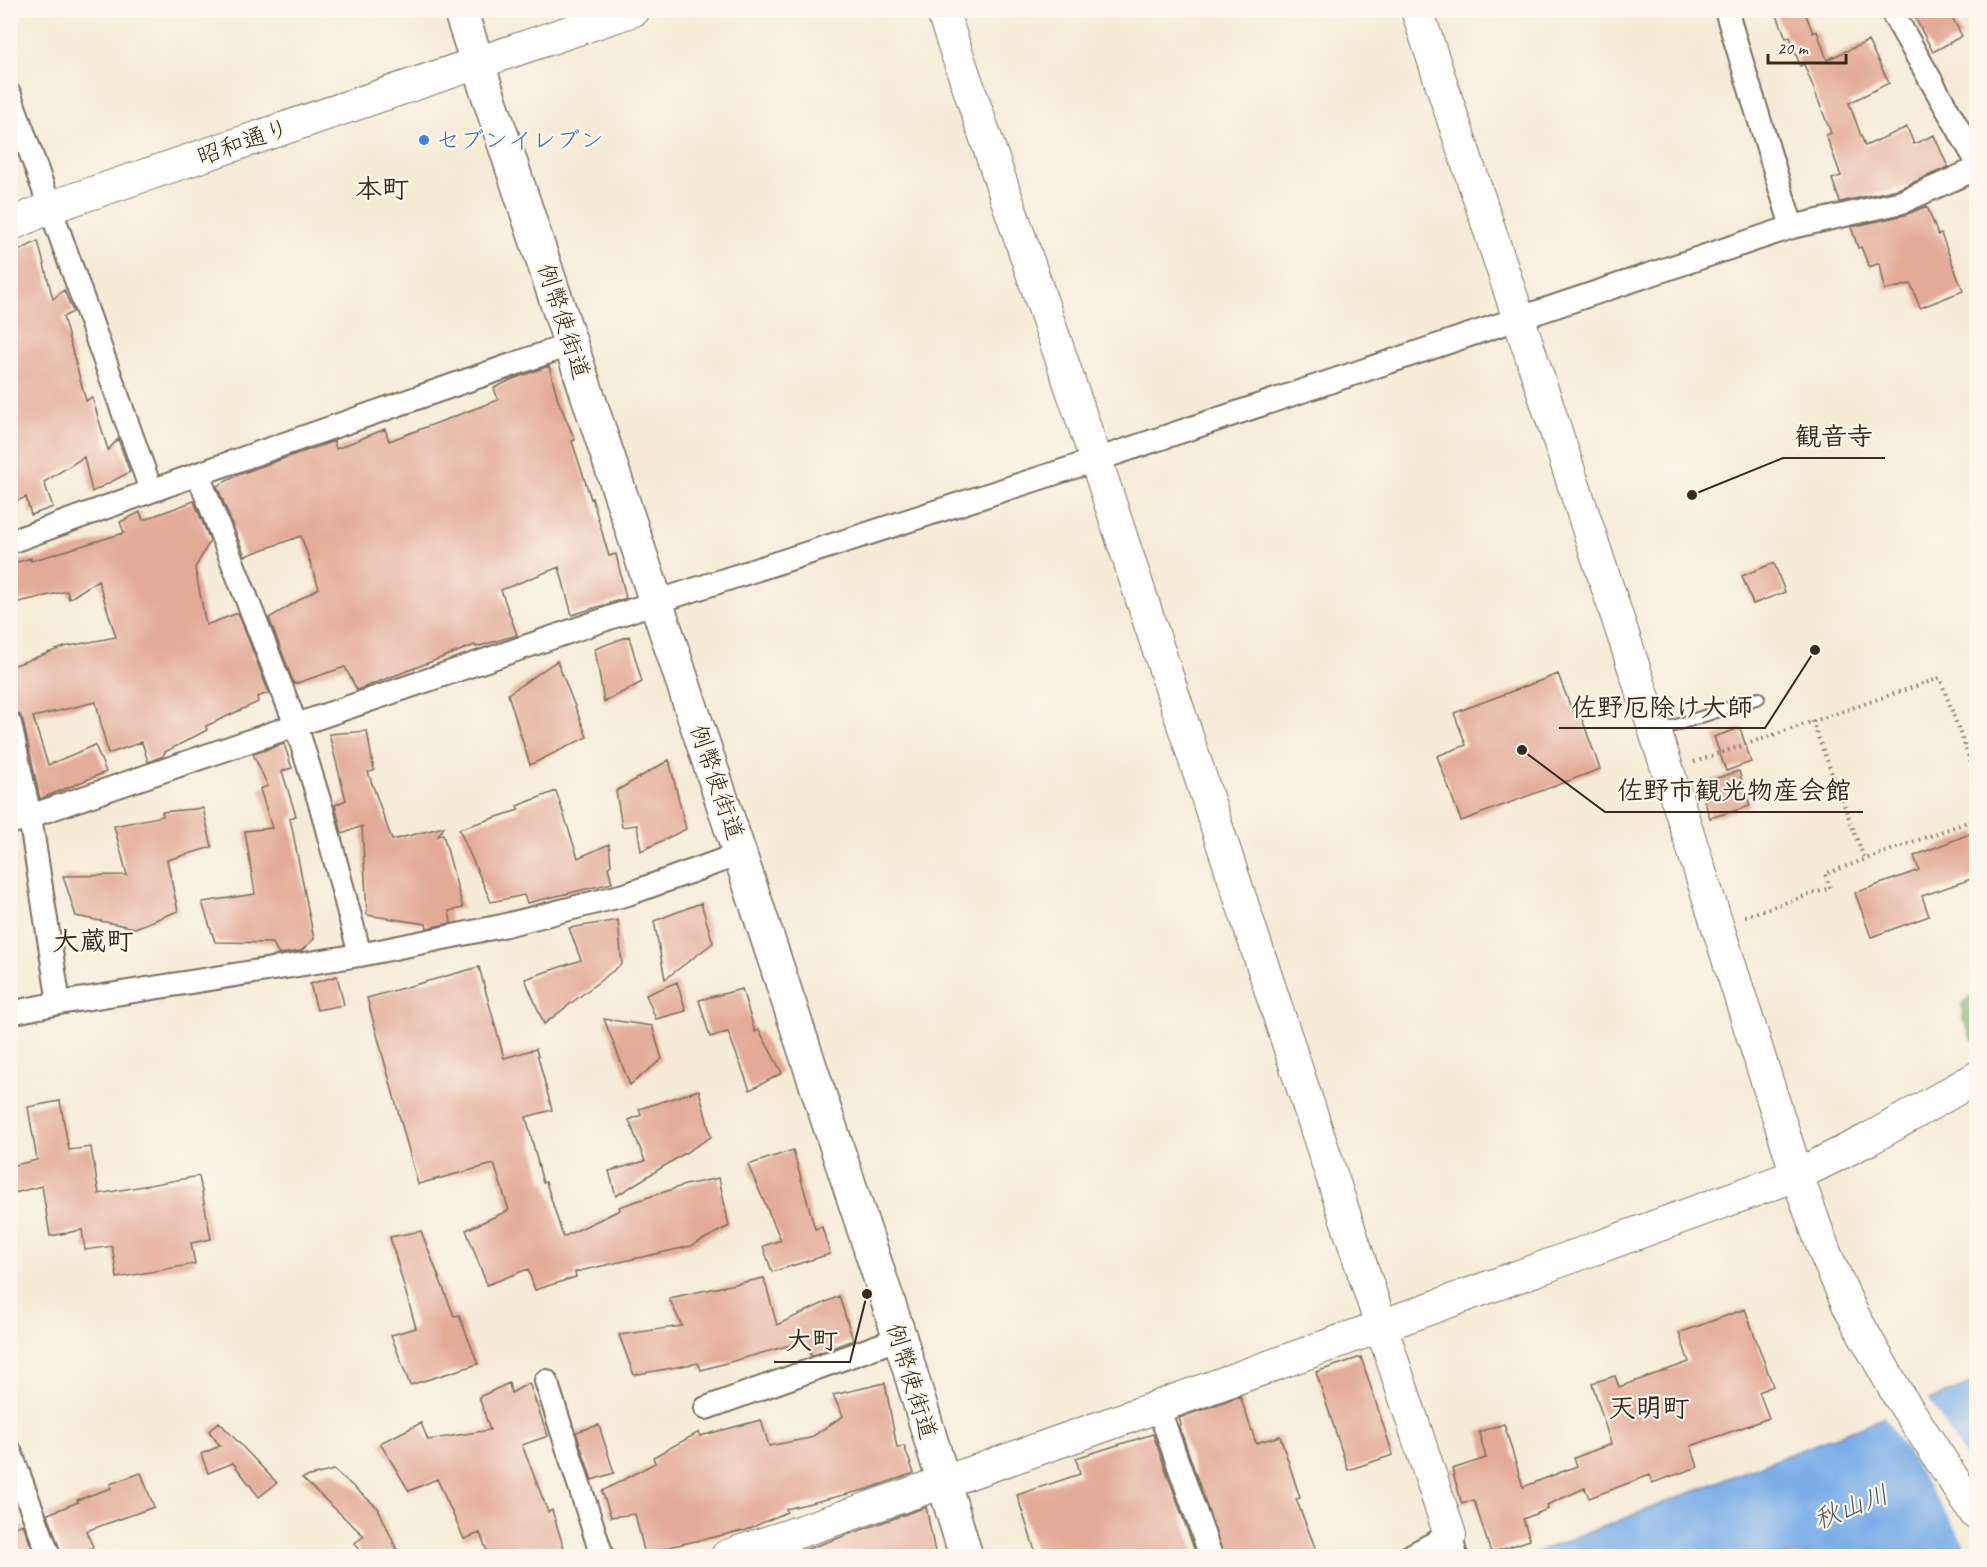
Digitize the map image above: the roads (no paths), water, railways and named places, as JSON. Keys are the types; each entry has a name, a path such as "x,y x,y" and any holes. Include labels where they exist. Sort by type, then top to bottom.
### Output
{"main road":[{"name":"例幣使街道","path":"460,10 900,1338 966,1557"}],"street":[{"name":"昭和通り","path":"10,225 51,207 634,10"},
{"path":"942,10 1096,460 1453,1546 1410,1557"},
{"path":"1417,10 1668,771 1797,1175 1825,1253 1851,1311 1897,1393 1977,1514"},
{"path":"1726,10 1792,227"},
{"path":"1891,10 1977,160"},
{"path":"10,95 151,490"},
{"path":"20,820 656,602 1096,460 1792,227 1902,202 1977,169"},
{"path":"10,542 151,490 572,344"},
{"path":"198,474 297,725 360,955"},
{"path":"10,724 20,820 59,1003"},
{"path":"10,1013 59,1003 360,955 502,926 628,894 740,854"},
{"path":"727,1557 943,1484 1797,1175 1869,1139 1977,1078"},
{"path":"706,1408 900,1338"},
{"path":"546,1381 602,1557"},
{"path":"1158,1407 1211,1557"},
{"path":"10,1451 49,1557"}],"lane":[{"path":"1654,732 1759,698"}],"water":[{"name":"秋山川","path":"1976,1382 1976,1555 1527,1556"}],"place":[{"name":"セブンイレブン","path":"424,140"},
{"name":"観音寺","path":"1692,495"},
{"name":"佐野厄除け大師","path":"1815,650"},
{"name":"佐野市観光物産会館","path":"1522,750"},
{"name":"大町","path":"867,1294"}],"district":[{"name":"本町","path":"382,189"},
{"name":"大蔵町","path":"93,941"},
{"name":"天明町","path":"1649,1408"}]}
